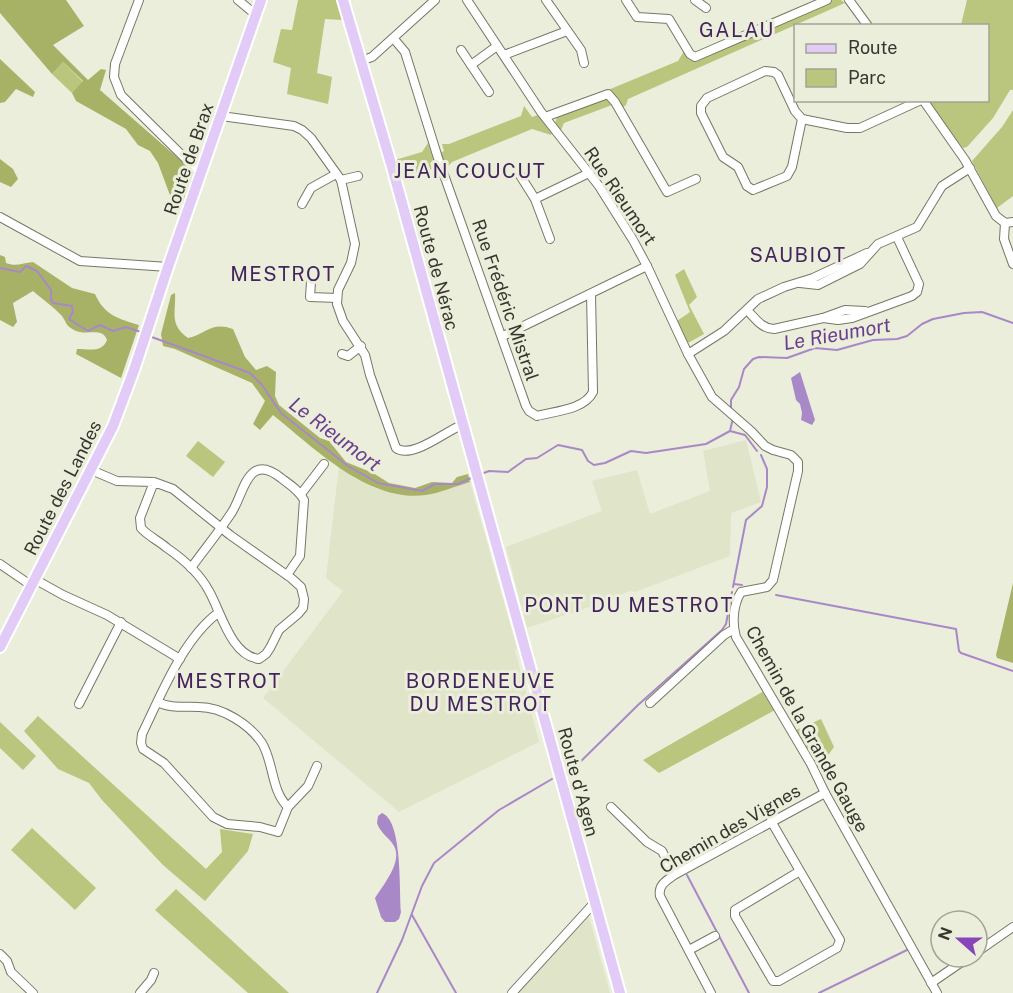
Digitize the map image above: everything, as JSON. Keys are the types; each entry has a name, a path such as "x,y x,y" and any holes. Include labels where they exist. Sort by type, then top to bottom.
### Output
{"main road":[{"name":"Route de Brax","path":"146,334 261,0"},
{"name":"Route de Nérac","path":"343,0 392,168 476,475"},
{"name":"Route des Landes","path":"0,647 113,426 146,334"},
{"name":"Route d'Agen","path":"476,475 620,993"}],"street":[{"path":"139,0 115,64 116,84 122,95 201,174"},
{"path":"238,0 256,15"},
{"path":"360,61 372,57 435,0"},
{"name":"Rue Rieumort","path":"467,0 545,117 589,173 627,231 647,266 711,397 732,415"},
{"path":"546,0 553,6 559,21 581,50 584,63"},
{"path":"626,0 637,17 669,19 690,54 695,57 826,0"},
{"path":"695,0 706,8"},
{"path":"849,0 867,24"},
{"path":"504,55 567,31"},
{"name":"Rue Frédéric Mistral","path":"394,39 405,52 439,160 529,411 537,416 582,404 591,397 594,386 591,294"},
{"path":"471,65 497,46"},
{"path":"461,50 489,92"},
{"path":"802,119 792,166 787,176 753,190 747,186 738,167 723,158 701,113 701,108 707,98 765,71 778,75 795,111 802,119 847,128 860,128 918,102"},
{"path":"545,117 608,94 615,102 667,192 696,179"},
{"path":"923,102 1006,222 1004,239 1013,264"},
{"path":"221,116 300,129 311,138 338,177 355,244 353,257 340,283 337,298 343,321 361,346 395,445 399,450 405,451 424,445 462,425"},
{"path":"688,354 724,332 758,299 869,252 878,244 917,227 944,183 970,168"},
{"path":"518,172 535,199 550,239"},
{"path":"535,199 589,173"},
{"path":"302,204 311,188 338,177 358,176"},
{"path":"0,217 80,261 168,267"},
{"path":"747,310 768,329 823,318 845,310 865,311 912,296 917,292 918,282 897,237"},
{"path":"502,336 647,266"},
{"path":"311,282 310,297 337,298"},
{"path":"342,354 348,356 361,346"},
{"name":"Chemin de la Grande Gauge","path":"732,415 765,446 794,456 799,465 773,580 767,587 741,592 737,598 734,629 736,637 811,764 937,993"},
{"path":"301,494 324,464"},
{"path":"91,470 117,481 154,482 173,489 222,526 230,535 301,587 304,599 303,608 279,630 270,648 259,659 248,657 239,650 209,590 191,568 141,528 140,518 154,482"},
{"path":"191,568 234,510 243,484 255,471 271,471 301,494 305,507 302,550 287,575"},
{"path":"0,564 34,583 121,622 180,659"},
{"path":"218,612 180,659 142,734 143,749 164,763 213,818 227,824 260,827 278,832 288,807 308,786 316,766"},
{"path":"79,704 121,622"},
{"path":"650,703 723,635 734,629"},
{"path":"158,702 170,706 216,709 247,728 264,747 279,795 288,807"},
{"name":"Chemin des Vignes","path":"711,993 660,896 660,887 674,875 825,793"},
{"path":"611,807 647,842 662,851 674,875"},
{"path":"771,821 800,871 840,943 833,951 780,981 773,981 735,916 735,910 800,871"},
{"path":"512,993 595,902"},
{"path":"989,944 1013,927"},
{"path":"689,950 715,936"},
{"path":"0,954 7,961 11,972 33,993"},
{"path":"931,983 951,969"},
{"path":"140,993 147,986 154,972"}],"shaded area":[{"path":"800,372 815,420 812,425 801,420 800,404 796,400 791,378"},
{"path":"746,440 761,502 731,513 730,556 635,592 630,591 527,628 506,547 602,511 592,481 637,470 650,514 710,491 703,451"},
{"path":"339,466 374,488 404,495 426,495 470,482 517,649 515,650 539,742 399,812 263,698 343,591 326,578"},
{"path":"382,813 389,819 394,829 399,858 401,912 399,919 395,922 385,922 375,898 391,873 396,859 394,846 377,823 378,816"},
{"path":"588,913 610,993 514,993"}],"green space":[{"path":"0,0 66,0 84,26 53,45 88,80 101,69 106,70 100,90 194,172 182,204 176,203 171,198 158,163 150,151 138,145 126,129 76,101 72,93 83,81 63,62 52,74 0,13"},
{"path":"298,0 337,0 342,20 325,19 317,73 332,77 328,104 287,94 291,68 273,62 281,29 292,30"},
{"path":"832,0 841,0 845,3 628,99 622,108 612,92 608,90 678,61 684,51 690,60 697,60"},
{"path":"967,0 1013,0 1013,90 1010,90 993,118 967,147 963,148 928,102 989,102 989,24 961,24"},
{"path":"0,59 35,92 33,97 16,89 5,102 0,103"},
{"path":"63,62 83,82 72,93 52,74"},
{"path":"607,98 612,105 564,123 561,130 555,124 557,116"},
{"path":"524,106 532,117 538,115 552,133 551,135 532,129 452,162 446,169 440,153 444,151 442,144 449,144 521,116"},
{"path":"1013,110 1013,196 997,208 972,161 1002,127"},
{"path":"428,143 434,161 430,163 432,169 399,176 395,160 422,152"},
{"path":"0,159 13,169 18,179 11,187 0,182"},
{"path":"0,255 5,257 6,263 10,264 33,262 72,288 95,294 103,307 113,315 139,325 121,378 76,354 77,349 102,347 107,340 105,336 98,333 79,332 71,328 59,313 33,291 13,303 17,322 13,327 0,320"},
{"path":"684,269 697,297 689,305 704,334 688,343 677,321 690,312 675,275"},
{"path":"175,293 175,318 182,333 188,338 214,327 233,329 245,357 256,370 267,366 276,372 275,396 279,405 320,438 329,441 346,462 373,473 389,483 415,488 432,482 452,483 457,477 468,474 470,482 426,495 405,495 384,491 363,482 324,457 273,415 260,430 253,424 265,401 252,383 175,349 163,346 161,334 171,295"},
{"path":"198,441 225,462 213,477 186,456"},
{"path":"1013,583 1013,663 997,658 996,655"},
{"path":"764,691 775,710 659,773 643,760"},
{"path":"38,716 206,869 222,852 220,829 253,834 248,851 205,901 163,865 89,783 58,769 24,731"},
{"path":"821,719 834,747 818,769 796,730"},
{"path":"0,722 36,756 23,770 0,748"},
{"path":"32,828 96,888 75,910 11,850"},
{"path":"176,889 289,993 248,993 155,910"}],"waterway":[{"name":"Le Rieumort","path":"0,268 20,272 26,266 37,271 51,290 53,303 72,306 73,312 69,319 88,331 100,325 113,331 126,327 141,332"},
{"name":"Le Rieumort","path":"731,410 731,400 739,387 744,369 753,359 759,357 787,358 815,348 837,350 873,340 897,339 907,336 922,324 933,319 964,313 982,312 1013,323"},
{"name":"Le Rieumort","path":"149,336 250,373 262,385 281,413 348,466 378,483 422,491 435,484 458,484 471,478"},
{"name":"Le Rieumort","path":"481,474 489,471 508,472 526,459 537,458 558,445 582,450 588,461 594,465 605,463 631,451 646,453 706,444 730,431 733,418"},
{"path":"730,431 745,435 757,451"},
{"path":"733,587 746,520 762,506 767,487 767,469 761,455"},
{"path":"734,584 742,585"},
{"path":"569,773 638,705 722,630 726,624 732,592"},
{"path":"776,595 956,629 961,653 1013,671"},
{"path":"377,993 434,863 499,810 552,779"},
{"path":"687,875 749,993"},
{"path":"412,915 456,993"},
{"path":"819,993 909,949"}],"district":[{"name":"GALAU","path":"737,30"},
{"name":"JEAN COUCUT","path":"470,171"},
{"name":"SAUBIOT","path":"798,255"},
{"name":"MESTROT","path":"283,274"},
{"name":"PONT DU MESTROT","path":"629,605"},
{"name":"MESTROT","path":"229,681"},
{"name":"BORDENEUVE DU MESTROT","path":"481,692"}]}
